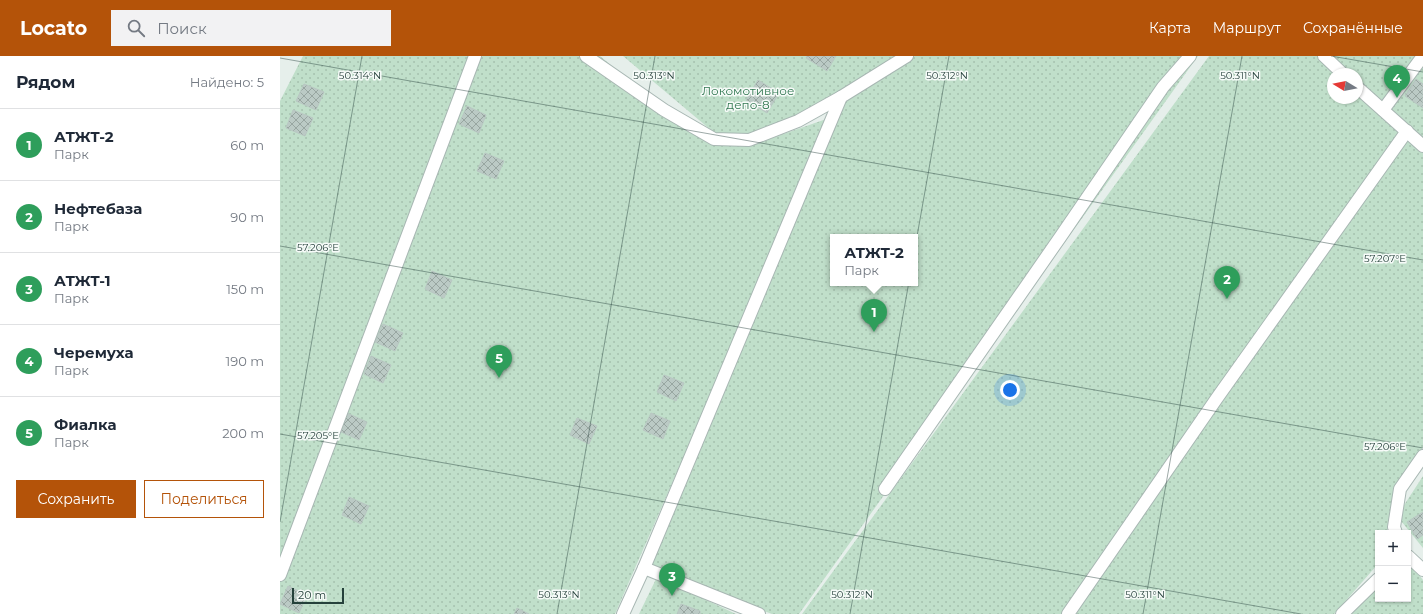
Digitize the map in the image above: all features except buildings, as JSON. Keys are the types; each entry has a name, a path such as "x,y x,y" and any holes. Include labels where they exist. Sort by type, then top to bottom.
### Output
{"lane":[{"path":"280,575 476,56"},
{"path":"586,56 664,110 714,139 749,140 798,121 841,97 907,56"},
{"path":"885,488 1163,87 1190,56"},
{"path":"1324,56 1337,68"},
{"path":"1383,110 1423,56"},
{"path":"1363,92 1423,146"},
{"path":"623,614 644,568 841,97"},
{"path":"1068,614 1217,398 1407,132"},
{"path":"1395,530 1394,527 1400,489 1423,456"},
{"path":"1411,559 1423,570"},
{"path":"644,568 759,614"},
{"path":"1342,614 1375,582"}],"green space":[{"path":"303,56 600,56 665,111 713,141 758,143 832,117 615,614 280,614 280,101"},
{"name":"Локомотивное депо-8","path":"623,56 899,56 759,139 718,136"},
{"path":"913,56 1198,56 799,614 772,614 648,566 846,98"},
{"path":"1209,56 1321,56 1334,68 1327,68 1327,104 1363,104 1363,95 1423,151 1423,447 1395,487 1387,530 1375,530 1375,567 1334,614 802,614"},
{"path":"1327,56 1423,56 1423,146 1363,91 1363,68 1340,68"},
{"path":"1423,476 1423,548 1411,533 1411,530 1408,530 1397,516"},
{"path":"1411,565 1423,580 1423,614 1346,614 1375,580 1375,602 1411,602"},
{"path":"657,577 736,614 639,614"}],"place":[{"name":"Черемуха","path":"1397,98"},
{"name":"Нефтебаза","path":"1227,299"},
{"name":"АТЖТ-2","path":"874,332"},
{"name":"Фиалка","path":"499,378"},
{"name":"АТЖТ-1","path":"672,596"}]}
